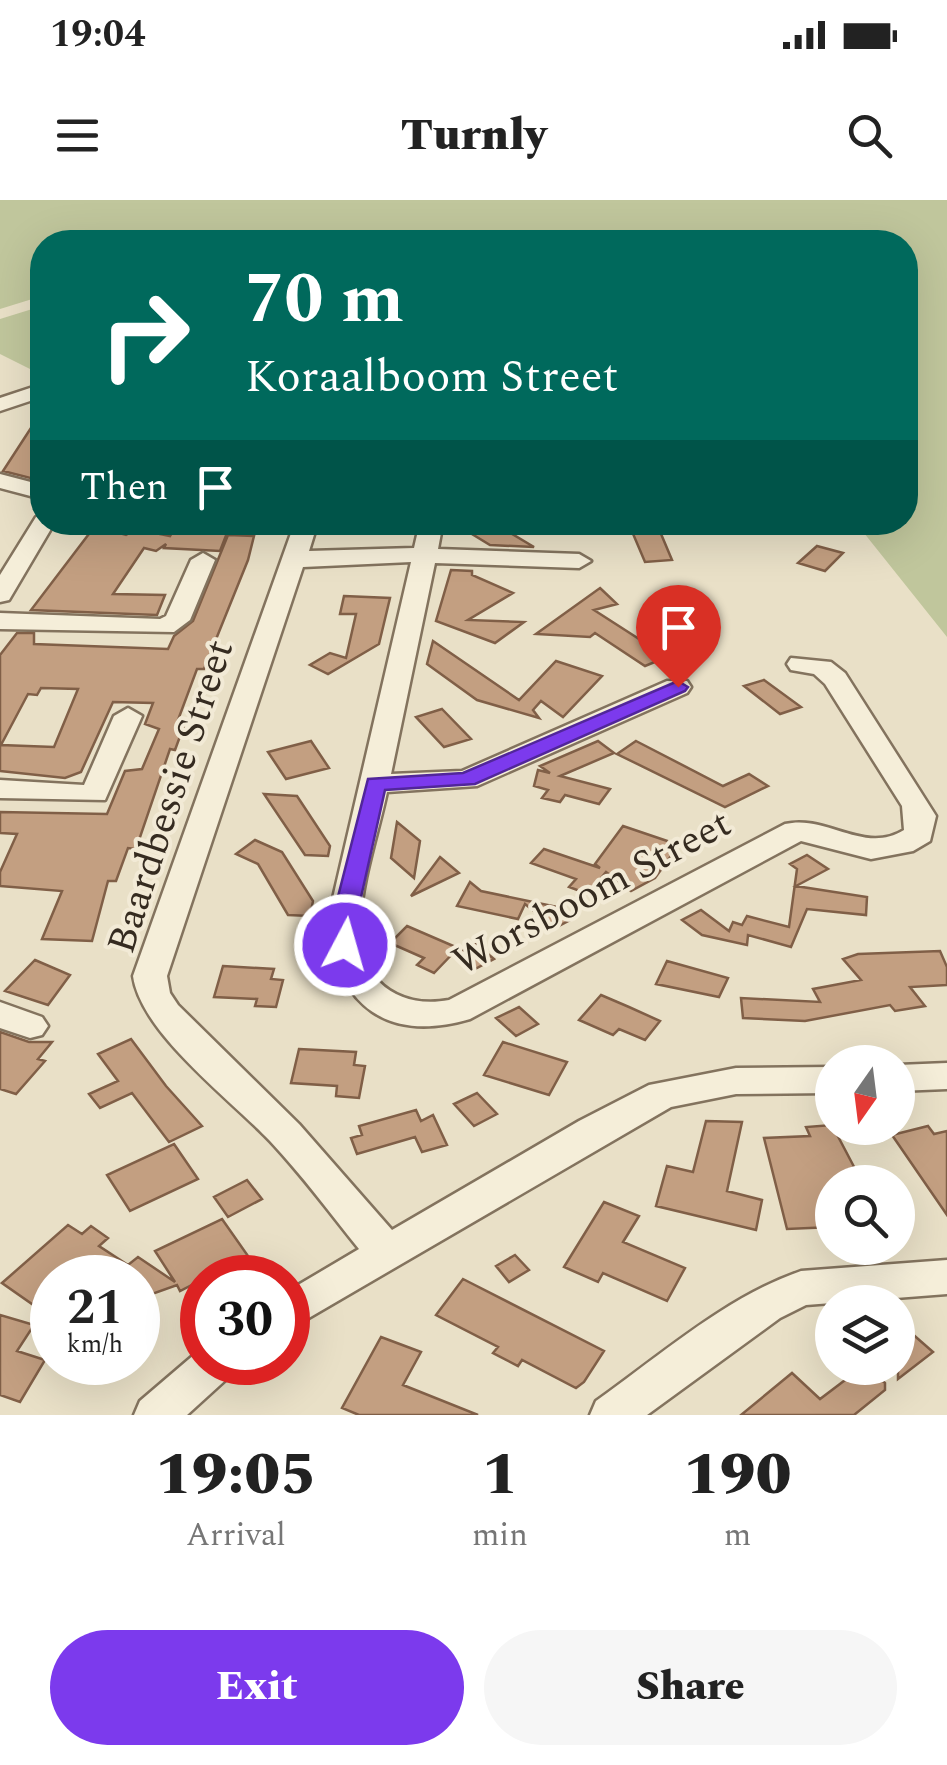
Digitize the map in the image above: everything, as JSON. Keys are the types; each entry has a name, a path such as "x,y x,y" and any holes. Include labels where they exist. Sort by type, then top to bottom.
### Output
{"street":[{"path":"0,404 30,394"},
{"path":"0,482 30,489"},
{"path":"4,580 35,535"},
{"path":"425,535 413,555 376,784 467,780 678,687"},
{"path":"300,541 313,556 579,561"},
{"name":"Baardbessie Street","path":"300,541 150,976 154,995 166,1014 286,1134 386,1252"},
{"path":"0,621 165,627 177,620 203,560"},
{"name":"Worsboom Street","path":"376,784 343,924 347,958 354,973 394,1012 416,1018 434,1017 458,1010 786,836 806,831 846,846 886,849 912,839 922,828 917,806 831,673 800,664"},
{"path":"0,789 95,794 128,716"},
{"path":"915,1077 947,1076"},
{"path":"310,1299 662,1095 736,1081 815,1080"},
{"path":"612,1415 765,1304 801,1288 947,1277"},
{"path":"156,1415 190,1385"}],"green space":[{"path":"0,200 947,200 947,637 866,535 918,535 918,230 30,230 30,300 0,309"},
{"path":"30,310 30,369 0,354 0,319"}],"building":[{"path":"30,429 30,478 3,471"},
{"path":"88,535 226,535 220,551 164,548 166,544 156,551 144,548 113,594 165,595 157,615 31,610"},
{"path":"228,535 254,536 204,669 197,669 178,720 186,720 175,750 170,749 136,849 128,848 116,881 108,881 92,941 42,939 62,891 0,886 0,872 17,834 0,833 0,812 107,814 125,771 142,769 159,729 145,724 153,703 113,702 81,772 65,778 0,771 0,655 17,633 34,633 34,644 168,649 174,636 193,621","holes":["41,688 78,689 54,747 1,745 28,694 37,695"]},
{"path":"474,535 514,535 534,547 490,545"},
{"path":"634,535 661,535 672,560 645,562"},
{"path":"817,546 843,553 825,571 798,563"},
{"path":"451,570 472,571 472,575 513,593 468,620 524,622 495,643 436,621"},
{"path":"600,588 617,604 594,610 667,657 645,666 595,633 590,637 536,634"},
{"path":"344,596 390,598 379,644 328,674 310,665 330,653 346,658 356,614 340,614"},
{"path":"433,641 519,700 556,661 602,676 563,717 541,701 533,710 539,718 477,700 427,664"},
{"path":"764,680 801,707 780,714 744,686"},
{"path":"442,709 471,739 444,747 416,717"},
{"path":"311,741 329,768 286,779 268,752"},
{"path":"598,741 614,753 560,776 610,789 599,804 565,795 560,802 542,798 548,790 534,786 538,770 550,773 540,766"},
{"path":"636,741 723,786 749,774 768,786 725,807 617,754"},
{"path":"264,794 297,796 330,846 328,856 305,855"},
{"path":"397,822 420,841 414,878 391,858"},
{"path":"623,826 679,845 655,878 631,891 606,872 588,894 569,887 576,879 531,863 544,849 600,868 595,864"},
{"path":"255,840 282,852 313,901 310,916 288,915 258,864 236,854"},
{"path":"807,855 828,869 796,886 867,897 866,915 807,909 791,947 748,935 747,945 702,935 682,920 701,910 729,931 733,922 742,925 747,916 789,927 797,869 790,864"},
{"path":"440,857 459,873 411,896"},
{"path":"470,882 481,891 557,907 572,919 555,928 525,904 518,919 457,906"},
{"path":"407,926 458,948 434,973 417,965 424,958 390,943"},
{"path":"476,944 494,959 475,969 458,953"},
{"path":"940,951 947,967 947,985 910,987 925,1006 895,1011 890,1005 805,1021 743,1018 741,998 820,1002 813,989 861,980 843,959 858,954"},
{"path":"35,960 70,975 48,1005 5,991"},
{"path":"667,961 728,978 719,997 656,984"},
{"path":"223,966 274,969 271,979 283,980 276,1007 255,1006 257,999 214,997"},
{"path":"601,995 660,1021 645,1040 619,1029 613,1035 579,1020"},
{"path":"519,1007 538,1024 516,1036 496,1018"},
{"path":"0,1032 29,1042 52,1042 38,1059 45,1061 16,1094 0,1089"},
{"path":"131,1039 202,1126 169,1142 132,1093 100,1108 89,1094 118,1081 98,1054"},
{"path":"503,1042 567,1062 549,1095 484,1075"},
{"path":"299,1049 356,1052 354,1065 365,1066 359,1098 336,1096 337,1086 291,1083"},
{"path":"477,1093 497,1114 474,1126 454,1104"},
{"path":"416,1110 421,1121 433,1115 447,1145 422,1152 415,1137 357,1154 351,1138 362,1135 359,1126"},
{"path":"706,1121 742,1122 727,1191 762,1200 756,1230 656,1206 667,1166 693,1172"},
{"path":"815,1126 815,1145 843,1145 853,1165 815,1165 815,1228 787,1229 764,1138 810,1136 806,1127"},
{"path":"928,1126 934,1134 947,1131 947,1215 899,1145 915,1145 915,1129"},
{"path":"174,1144 198,1179 130,1211 107,1175"},
{"path":"247,1180 262,1199 228,1217 214,1197"},
{"path":"604,1202 639,1216 623,1242 685,1268 667,1301 603,1273 598,1282 564,1267"},
{"path":"222,1219 247,1255 180,1255 180,1291 177,1285 160,1291 160,1272 175,1282 155,1251"},
{"path":"68,1225 82,1234 91,1226 108,1238 99,1246 113,1255 34,1255"},
{"path":"515,1255 529,1270 509,1282 496,1266"},
{"path":"30,1258 30,1303 2,1283"},
{"path":"463,1279 604,1351 584,1382 576,1388 522,1360 518,1366 493,1353 498,1347 436,1315"},
{"path":"0,1315 30,1324 30,1331 17,1351 30,1355 30,1385 20,1402 0,1395"},
{"path":"915,1336 933,1352 915,1366"},
{"path":"381,1337 421,1352 403,1385 478,1415 359,1415 342,1408"},
{"path":"792,1373 820,1399 839,1385 885,1385 885,1390 854,1415 741,1415"}],"route":[{"path":"345,945 343,924 376,784 448,784 467,780 678,687"}]}
